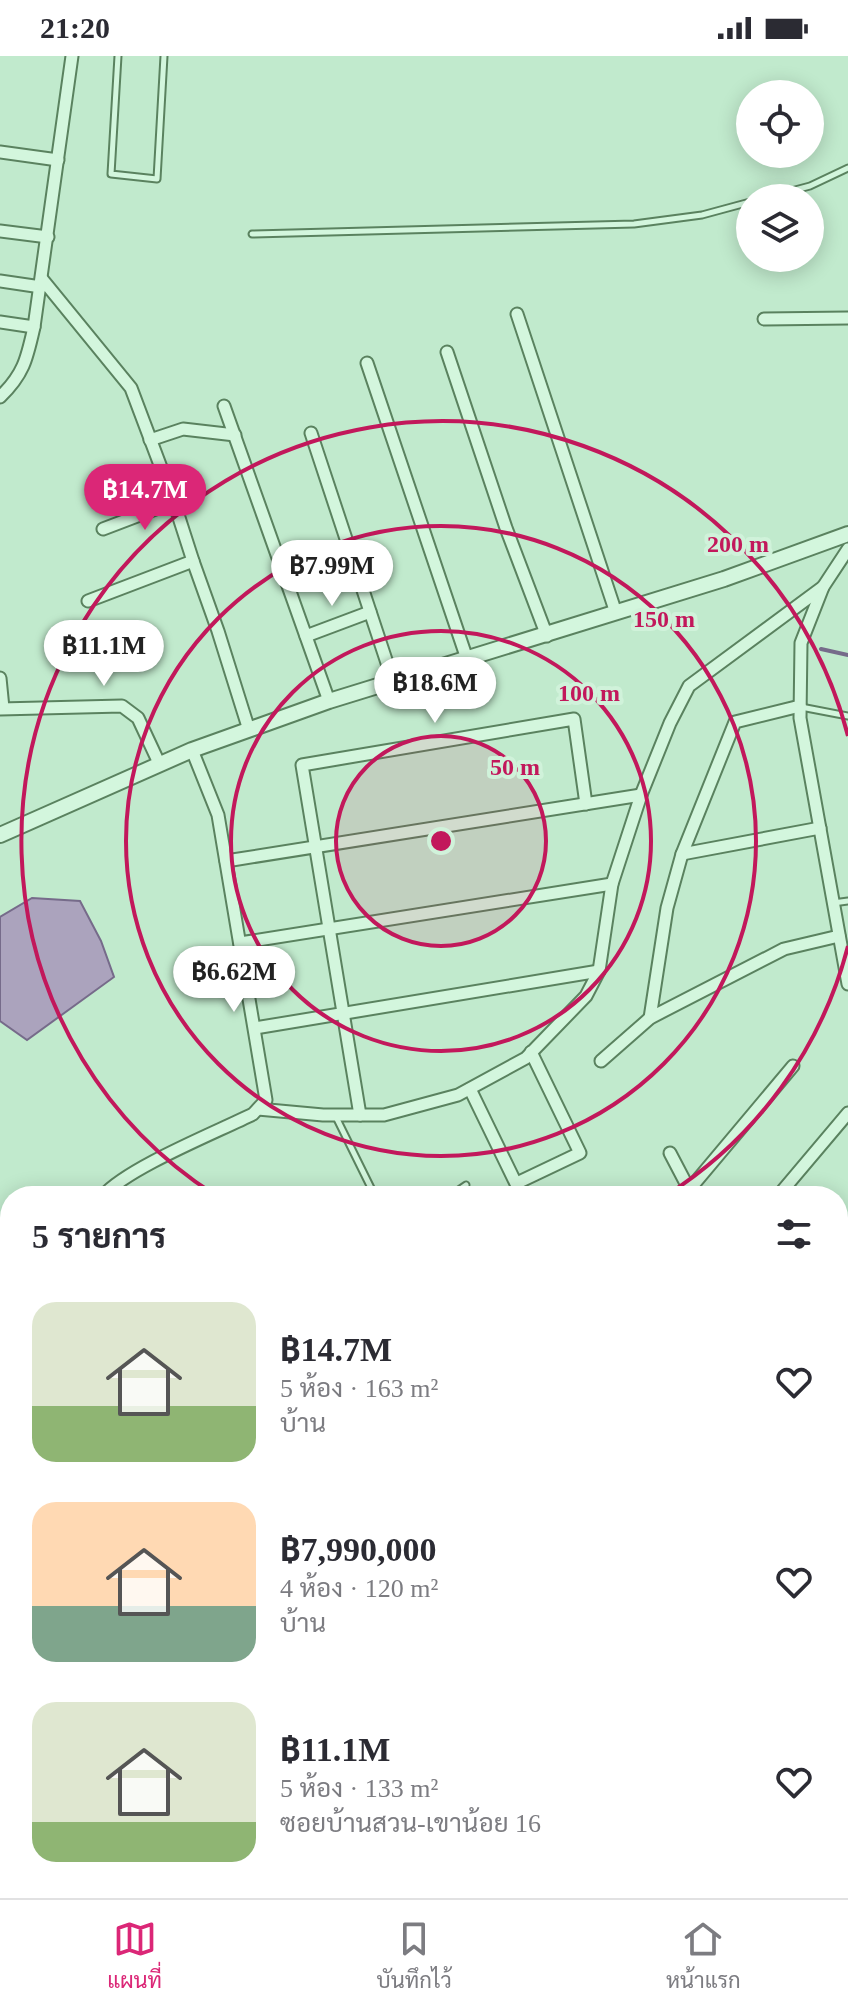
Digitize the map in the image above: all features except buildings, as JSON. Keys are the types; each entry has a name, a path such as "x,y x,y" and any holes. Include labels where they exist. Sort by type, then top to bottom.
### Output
{"street":[{"path":"0,397 14,383 25,365 34,327 72,56"},
{"path":"0,152 58,160"},
{"path":"0,231 48,237"},
{"path":"0,281 42,283 131,388 174,502 249,730"},
{"path":"517,314 616,613"},
{"path":"764,319 848,318"},
{"path":"0,322 34,327"},
{"path":"447,352 506,528 547,636"},
{"path":"367,363 467,659"},
{"path":"224,406 329,701"},
{"path":"150,440 183,429 235,435"},
{"path":"311,433 393,681"},
{"path":"103,529 174,502"},
{"path":"0,835 159,763 329,701 547,636 724,579 848,534"},
{"path":"848,549 823,587 801,643 800,706 848,984"},
{"path":"88,601 193,561"},
{"path":"258,1109 384,1115 458,1095 531,1052 586,996 599,971 612,884 641,795 670,723 689,686 823,587"},
{"path":"306,636 370,612"},
{"path":"0,678 1,708 122,706 138,718 159,763"},
{"path":"650,1018 667,908 682,854 735,722 800,706"},
{"path":"360,1115 302,765 574,719 586,804"},
{"path":"113,1186 253,1114 266,1100 218,815 192,750"},
{"path":"226,861 641,795"},
{"path":"682,854 820,828"},
{"path":"240,943 612,884"},
{"path":"601,1061 650,1018 784,949 839,936"},
{"path":"255,1028 599,971"},
{"path":"517,1183 580,1153 531,1052"},
{"path":"697,1186 793,1066"},
{"path":"470,1089 518,1186"},
{"path":"786,1186 848,1113"},
{"path":"670,1153 687,1186"}],"lane":[{"path":"118,56 111,174 157,179 164,56"},
{"path":"814,184 848,168"},
{"path":"252,234 634,224 702,215 736,206"},
{"path":"800,706 848,716"},
{"path":"833,903 848,901"},
{"path":"335,1115 370,1186"}],"shaded area":[{"path":"32,898 80,901 101,941 114,977 27,1040 0,1021 0,917"}],"waterway":[{"path":"821,649 848,655"}]}
